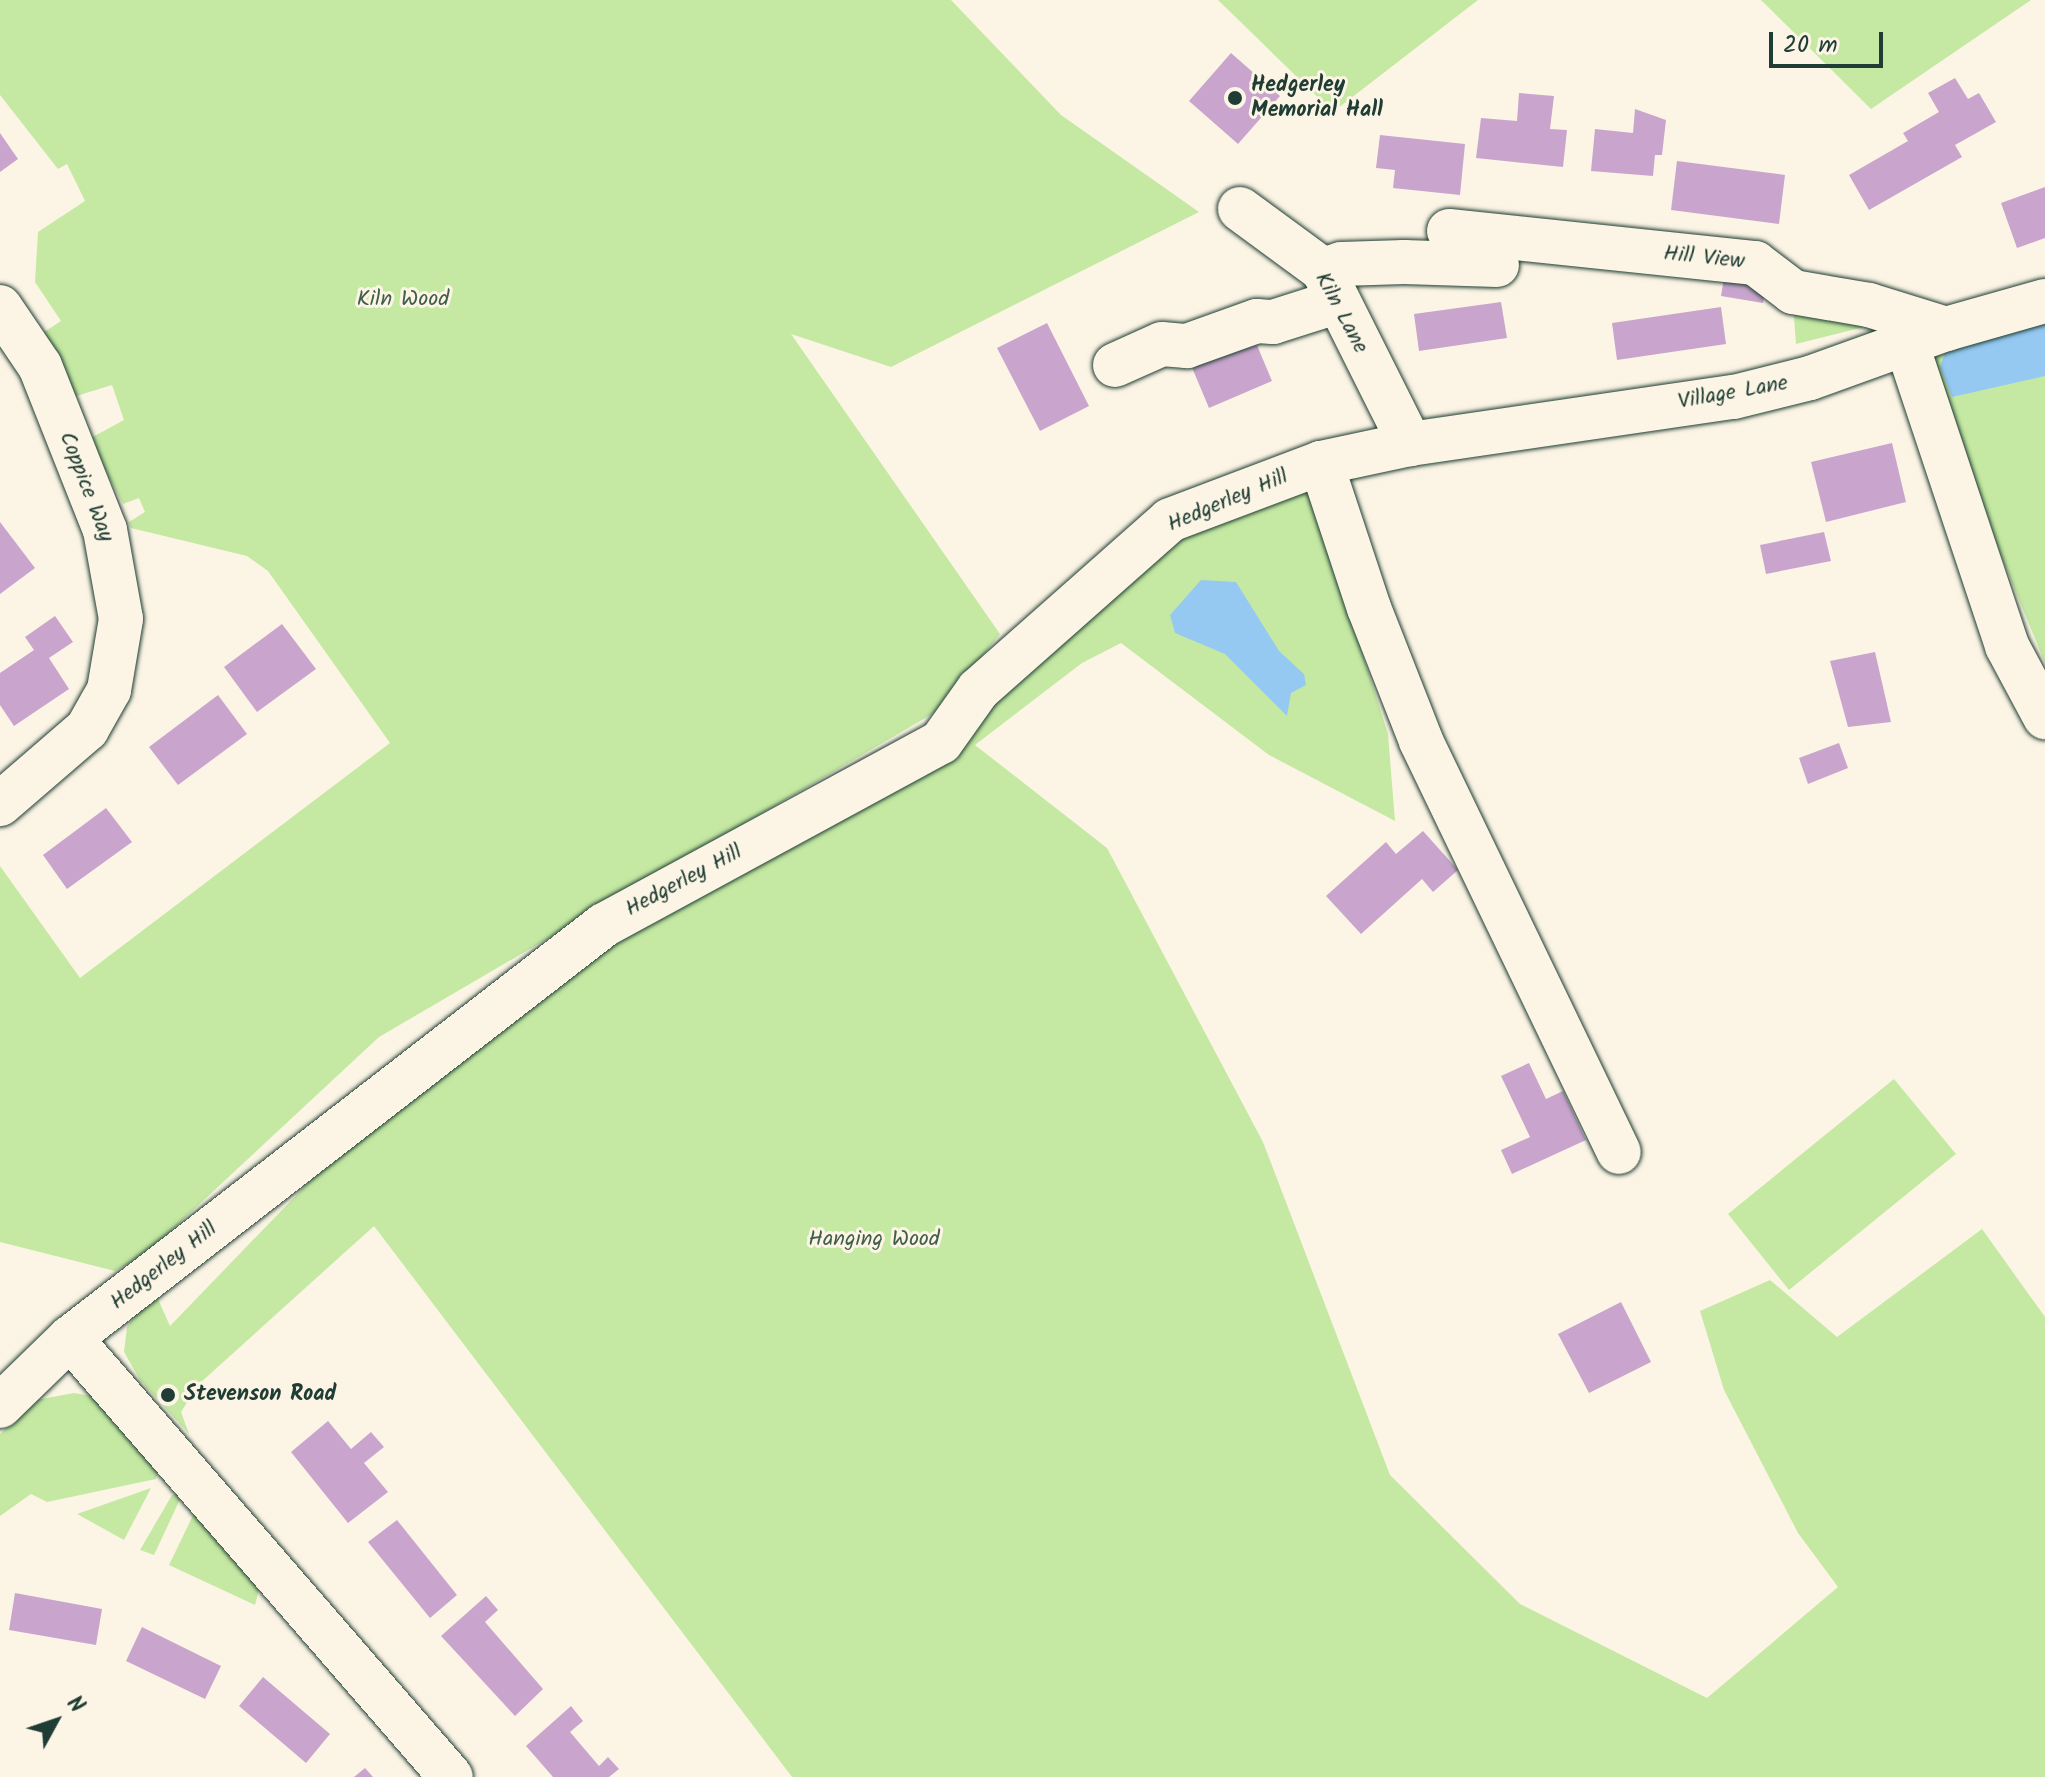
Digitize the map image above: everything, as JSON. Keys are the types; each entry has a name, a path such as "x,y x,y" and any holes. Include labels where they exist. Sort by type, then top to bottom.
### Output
{"street":[{"name":"Kiln Lane","path":"1240,209 1330,286 1410,444"},
{"name":"Hill View","path":"1449,231 1755,263 1793,292 1869,305 1946,329"},
{"path":"1115,365 1162,344 1187,346 1257,321 1273,322 1330,286 1341,264 1404,262 1497,265"},
{"name":"Village Lane","path":"1410,444 1734,397 1810,378 1946,329 2045,301"},
{"name":"Coppice Way","path":"0,307 40,366 105,530 121,619 109,690 87,729 0,804"},
{"path":"1907,345 2007,646 2045,717"},
{"name":"Hedgerley Hill","path":"0,1406 70,1338 604,925 941,742 978,690 1170,520 1321,463 1410,444"},
{"path":"1321,463 1369,608 1421,741 1619,1152"},
{"path":"70,1338 451,1777"}],"green space":[{"name":"Kiln Wood","path":"0,0 951,0 1061,115 1199,212 891,367 791,334 1000,634 939,710 379,1037 148,1252 115,1271 0,1242 0,866 80,978 390,743 268,571 247,556 131,528 129,522 145,512 139,498 123,504 89,439 124,420 112,385 70,398 41,334 61,321 35,282 38,232 85,201 67,164 58,169 0,95"},
{"path":"1218,0 1478,0 1333,112"},
{"path":"1761,0 2031,0 1871,109"},
{"path":"1793,303 1888,321 1796,344"},
{"path":"2045,319 2045,663 1925,370 1937,352"},
{"name":"Hanging Wood","path":"1311,491 1388,734 1395,821 1269,755 1121,643 1082,663 975,745 1107,848 1263,1142 1390,1475 1520,1604 1707,1698 1838,1587 1798,1533 1724,1390 1700,1311 1770,1280 1837,1337 1982,1229 2045,1317 2045,1777 792,1777 374,1226 199,1384 181,1412 189,1434 140,1380 124,1352 127,1327 154,1290 170,1326 335,1155 657,910 920,777 1168,531"},
{"path":"1894,1079 1956,1154 1789,1290 1728,1214"},
{"path":"74,1393 92,1396 160,1463 156,1479 47,1502 31,1494 0,1516 0,1434 36,1400"},
{"path":"151,1488 124,1540 77,1514"},
{"path":"183,1493 154,1555 140,1550 172,1495"},
{"path":"197,1507 261,1582 255,1605 169,1565"}],"water":[{"path":"2045,323 2045,376 1952,397 1940,367 1947,347"},
{"path":"1201,580 1236,582 1279,651 1304,674 1306,685 1291,693 1287,716 1225,654 1175,633 1170,615"}],"building":[{"name":"Hedgerley Memorial Hall","path":"1231,53 1280,96 1238,144 1189,101"},
{"path":"1955,78 1968,99 1979,93 1996,122 1955,145 1962,157 1869,210 1849,175 1908,141 1903,133 1939,112 1928,93"},
{"path":"1519,93 1554,96 1550,129 1567,130 1563,167 1476,158 1481,118 1517,121"},
{"path":"1635,109 1666,120 1662,155 1655,155 1653,176 1591,171 1595,129 1633,133"},
{"path":"0,133 18,159 0,172"},
{"path":"1380,135 1465,144 1460,195 1393,188 1395,170 1376,168"},
{"path":"1677,161 1785,175 1779,224 1671,210"},
{"path":"2045,187 2045,238 2017,248 2001,203"},
{"path":"1724,278 1766,286 1763,303 1721,296"},
{"path":"1501,302 1507,338 1419,351 1414,314"},
{"path":"1721,307 1726,344 1617,360 1612,323"},
{"path":"1047,323 1089,406 1040,431 997,348"},
{"path":"1251,331 1272,381 1209,408 1188,358"},
{"path":"1892,443 1906,502 1826,522 1811,462"},
{"path":"0,522 35,568 0,594"},
{"path":"1824,532 1831,561 1766,574 1760,545"},
{"path":"55,616 73,642 49,658 69,689 14,726 0,705 0,673 34,650 25,637"},
{"path":"282,624 316,669 257,712 224,667"},
{"path":"1875,652 1891,722 1848,727 1830,661"},
{"path":"218,695 247,734 178,785 149,747"},
{"path":"1839,743 1848,768 1808,784 1799,758"},
{"path":"106,808 132,842 67,889 43,855"},
{"path":"1423,831 1458,870 1433,892 1422,879 1361,934 1326,896 1386,842 1396,854"},
{"path":"1529,1063 1546,1099 1563,1091 1586,1140 1512,1174 1501,1150 1530,1137 1501,1076"},
{"path":"1621,1302 1651,1362 1589,1393 1558,1334"},
{"path":"328,1421 351,1449 371,1432 384,1447 364,1463 388,1492 348,1523 291,1452"},
{"path":"397,1520 457,1595 430,1618 368,1542"},
{"path":"15,1593 102,1609 96,1645 9,1630"},
{"path":"486,1596 498,1610 485,1622 543,1689 515,1716 441,1636"},
{"path":"142,1627 221,1666 205,1699 126,1661"},
{"path":"263,1677 330,1734 306,1763 239,1706"},
{"path":"571,1706 583,1721 570,1732 599,1766 608,1757 619,1769 609,1777 553,1777 526,1746"},
{"path":"365,1768 373,1777 354,1777"}],"place":[{"name":"Hedgerley Memorial Hall","path":"1235,98"},
{"name":"Stevenson Road","path":"168,1395"}]}
